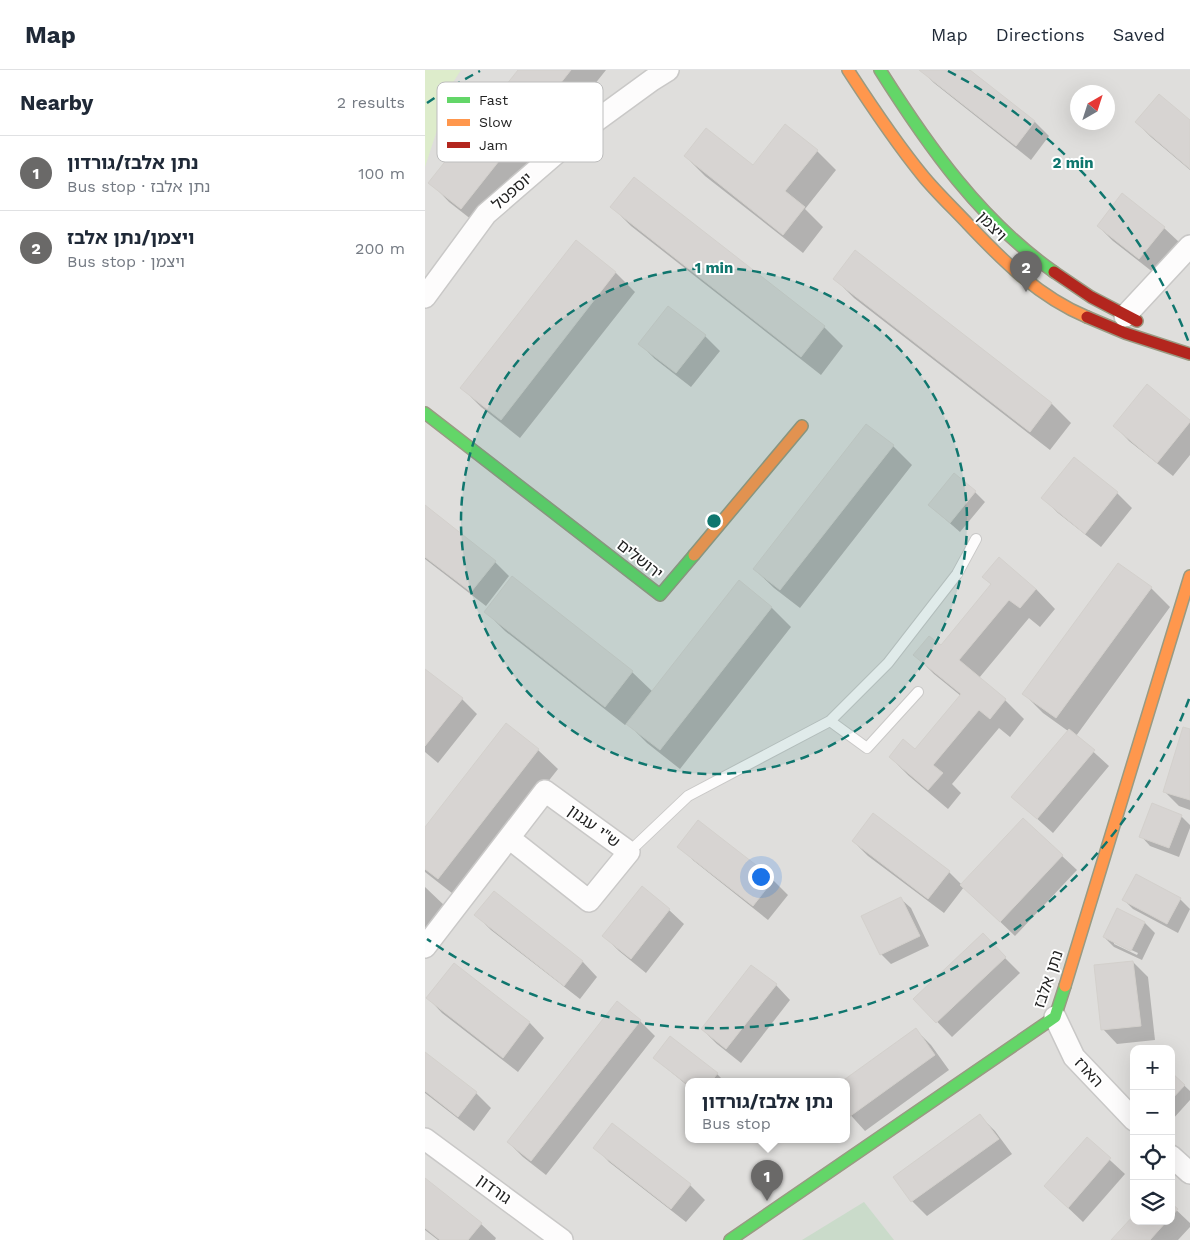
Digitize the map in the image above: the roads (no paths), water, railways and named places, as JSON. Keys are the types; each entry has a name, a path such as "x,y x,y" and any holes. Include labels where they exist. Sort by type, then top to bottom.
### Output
{"street":[{"name":"יוספטל","path":"603,116 668,70"},
{"name":"ויצמן","path":"848,70 881,121 924,177 1002,260 1042,293 1070,310 1125,333 1190,354"},
{"name":"ויצמן","path":"880,70 907,114 968,195 1014,241 1065,280 1125,316 1149,327"},
{"name":"יוספטל","path":"425,297 486,214 546,162"},
{"path":"1125,316 1190,246"},
{"path":"1166,335 1190,346"},
{"name":"ירושלים","path":"425,413 661,595 802,426"},
{"name":"נתן אלבז","path":"730,1240 1055,1017 1190,576"},
{"name":"ש\"י עגנון","path":"425,947 545,791 629,852 589,900 509,838"},
{"name":"הארז","path":"1055,1017 1074,1057 1130,1116"},
{"name":"גורדון","path":"425,1139 562,1240"},
{"path":"1175,1160 1190,1173"}],"lane":[{"path":"629,852 688,796 831,721 888,663 957,574 976,539"},
{"path":"831,721 867,748 918,692"}],"place":[{"name":"ויצמן/נתן אלבז","path":"1026,292"},
{"name":"נתן אלבז/גורדון","path":"767,1201"}]}
